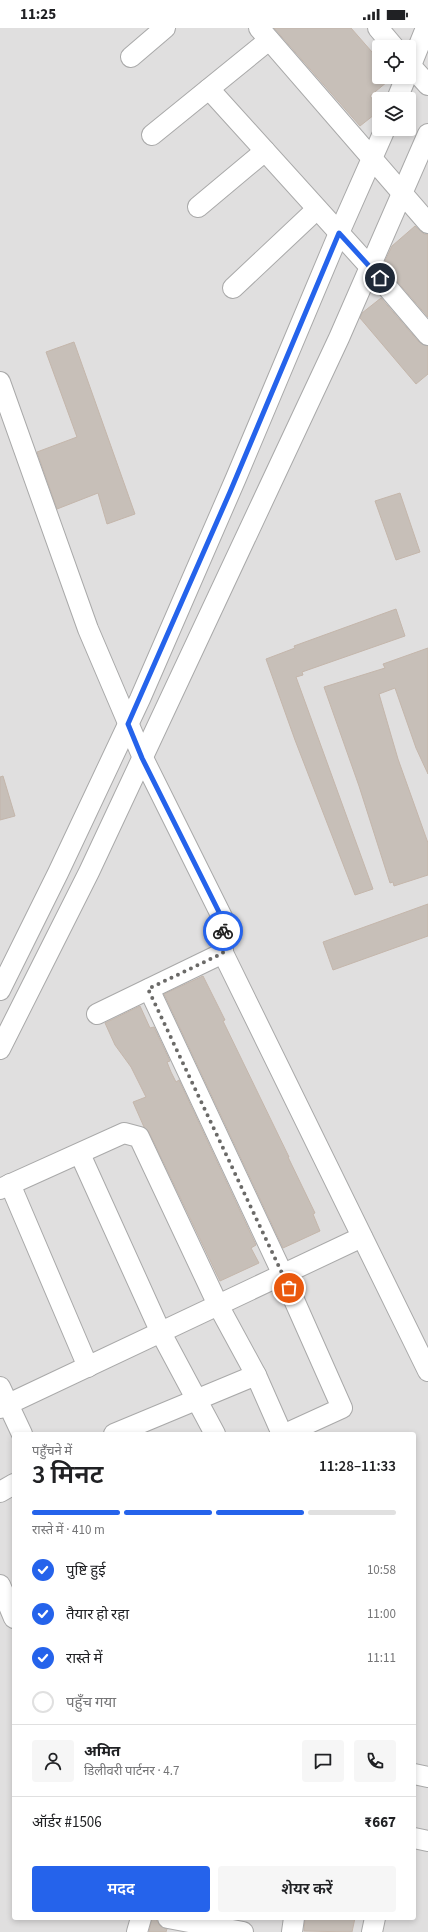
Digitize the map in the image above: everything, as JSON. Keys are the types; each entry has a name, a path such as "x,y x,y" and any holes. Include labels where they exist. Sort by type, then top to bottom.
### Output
{"street":[{"path":"131,57 165,28"},
{"path":"378,28 388,40"},
{"path":"416,52 426,28"},
{"path":"152,136 209,89 264,34 428,224"},
{"path":"416,75 428,85"},
{"path":"209,89 370,267 428,335"},
{"path":"0,1049 89,872 340,338 428,134"},
{"path":"0,990 58,873 128,724 233,486 339,233 373,160 382,136"},
{"path":"198,207 265,151"},
{"path":"233,288 317,209"},
{"path":"0,382 88,629 142,758 223,920 223,953 428,1371"},
{"path":"97,1014 223,953"},
{"path":"148,989 283,1275 342,1408 288,1432"},
{"path":"88,1367 5,1186 38,1170 80,1154 124,1134 139,1137 218,1305 256,1375 283,1432"},
{"path":"80,1154 161,1333 214,1432"},
{"path":"21,1432 3,1400 88,1367 362,1237"},
{"path":"119,1432 196,1398 256,1375"},
{"path":"0,1492 12,1485"},
{"path":"0,1585 12,1613"},
{"path":"0,1620 12,1623"},
{"path":"416,1774 428,1777"},
{"path":"416,1838 428,1841"},
{"path":"138,1932 141,1920"},
{"path":"188,1920 209,1922 243,1932"},
{"path":"292,1932 294,1920"},
{"path":"372,1932 375,1920"}],"shaded area":[{"path":"0,28 428,28 428,1932 0,1932"}],"building":[{"path":"274,28 351,28 372,52 372,84 385,84 375,92 372,92 370,96 372,98 372,117 360,126"},
{"path":"415,226 424,234 428,234 428,317 383,265 392,246"},
{"path":"381,298 419,342 428,346 428,374 416,384 360,318 362,313"},
{"path":"74,342 135,514 107,524 98,493 57,509 37,452 77,437 46,352"},
{"path":"400,493 420,552 396,560 375,501"},
{"path":"396,609 405,636 302,672 303,675 296,677 373,889 355,895 295,740 266,659 295,648 294,646"},
{"path":"428,648 428,774 416,748 395,688 379,694 398,759 428,843 428,875 394,886 393,882 390,883 359,786 324,687 385,668 383,664"},
{"path":"3,776 15,816 0,820 0,777"},
{"path":"428,904 428,936 333,970 323,942"},
{"path":"203,976 315,1213 313,1214 320,1231 283,1248 164,994"},
{"path":"140,1006 150,1028 154,1027 170,1061 167,1062 171,1072 176,1082 179,1080 256,1245 251,1248 259,1263 220,1281 149,1132 144,1127 133,1102 146,1097 131,1067 115,1045 105,1023"},
{"path":"152,1920 156,1920 160,1926 167,1929 166,1932 149,1932"},
{"path":"305,1920 355,1920 352,1932 304,1931"}],"way so far":[{"path":"223,931 223,953 148,989 289,1288"}],"route":[{"path":"223,931 223,920 142,758 128,724 230,492 339,233 380,278"}]}
